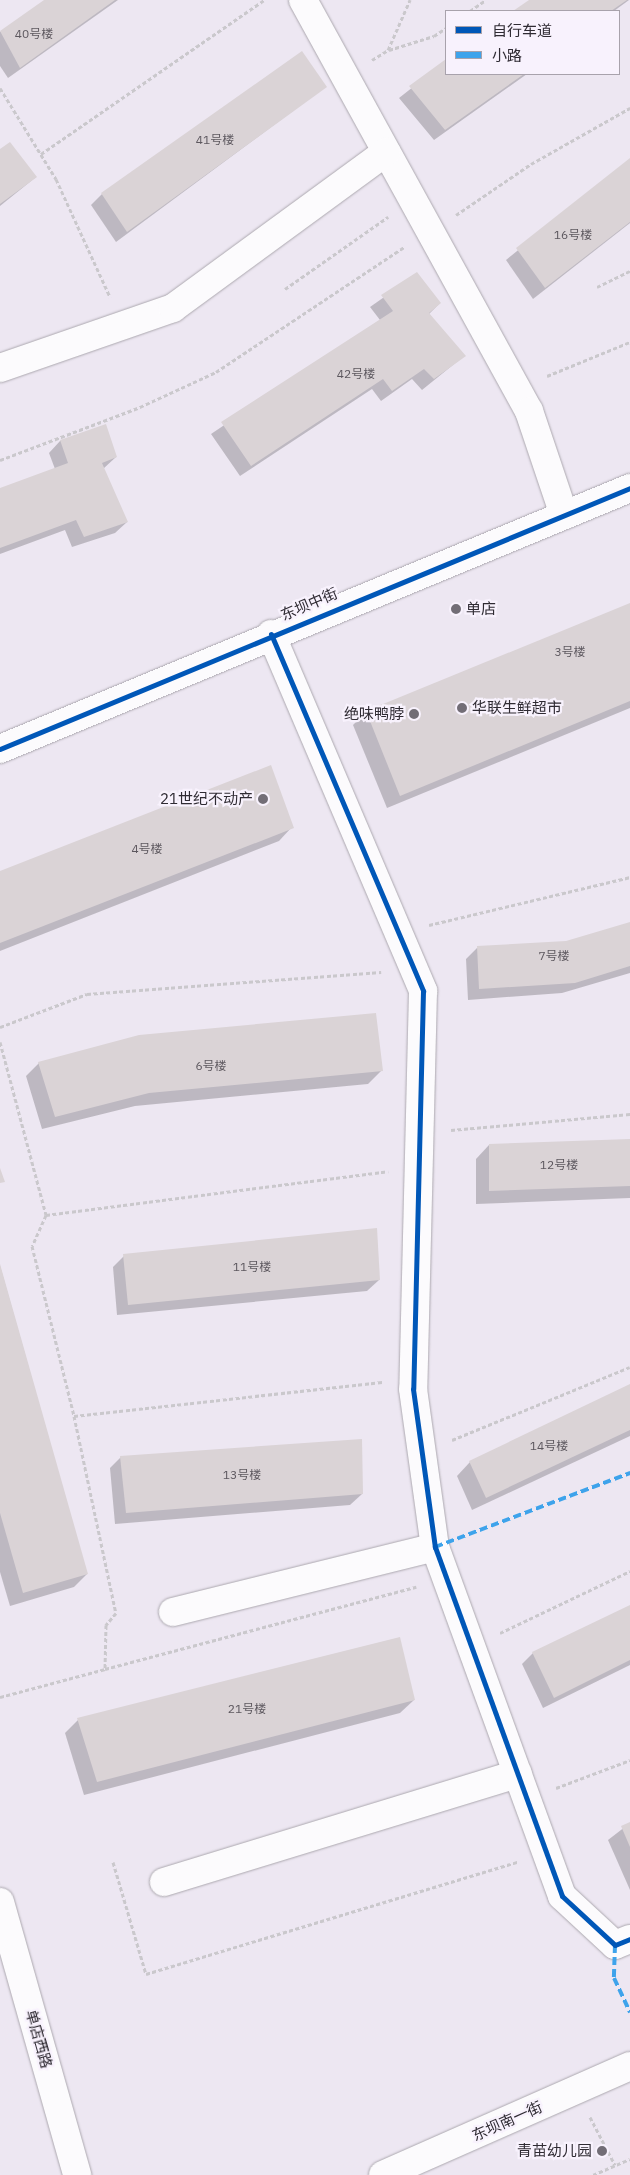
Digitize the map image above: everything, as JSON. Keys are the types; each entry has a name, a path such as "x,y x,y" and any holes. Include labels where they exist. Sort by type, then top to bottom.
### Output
{"street":[{"path":"303,0 529,411 564,515"},
{"path":"0,368 173,308 386,152"},
{"name":"东坝中街","path":"0,749 272,634 630,488"},
{"path":"272,634 423,991 413,1379 435,1547 562,1896 615,1945 630,1939"},
{"path":"174,1612 435,1547"},
{"path":"164,1882 518,1774"},
{"name":"单店西路","path":"0,1902 77,2175"},
{"name":"东坝南一街","path":"383,2175 630,2066"}],"path":[{"path":"41,154 264,0"},
{"path":"388,50 410,0"},
{"path":"471,10 486,0"},
{"path":"345,76 388,50 434,36 445,29"},
{"path":"0,88 41,154 123,326"},
{"path":"0,460 140,407 216,372 431,232 531,164 630,108"},
{"path":"285,290 413,199"},
{"path":"597,287 630,272"},
{"path":"516,388 630,342"},
{"path":"398,933 630,877"},
{"path":"0,1027 87,994 414,969"},
{"path":"0,1042 46,1215 32,1246 74,1416 112,1591"},
{"path":"420,1133 630,1114"},
{"path":"46,1215 418,1167"},
{"path":"422,1452 630,1367"},
{"path":"74,1416 413,1379"},
{"path":"472,1647 630,1571"},
{"path":"0,1697 105,1669"},
{"path":"527,1800 630,1760"},
{"path":"113,1862 146,1974 546,1853"},
{"path":"575,2091 615,2165"},
{"path":"593,2175 630,2158"}],"building":[{"path":"44,0 115,0 20,68 0,31"},
{"path":"529,0 627,0 612,10 514,10"},
{"path":"302,51 327,87 127,232 101,193"},
{"path":"445,60 445,75 523,75 445,130 409,86"},
{"path":"10,142 37,177 0,204 0,149"},
{"path":"630,158 630,222 545,288 516,248"},
{"path":"417,272 441,303 429,313 466,356 434,379 424,369 392,391 383,379 251,466 221,422 393,311 381,295"},
{"path":"106,424 117,457 102,463 128,522 84,537 76,520 0,548 0,488 68,463 60,440"},
{"path":"630,603 630,701 400,796 366,711"},
{"path":"271,765 294,828 0,943 0,871"},
{"path":"630,922 630,966 575,983 479,989 477,946 566,941"},
{"path":"376,1013 383,1071 149,1093 55,1117 38,1062 139,1035"},
{"path":"630,1139 630,1186 489,1191 489,1144"},
{"path":"0,1168 5,1182 0,1183"},
{"path":"377,1228 380,1280 128,1305 123,1254"},
{"path":"0,1264 88,1574 23,1593 0,1513"},
{"path":"630,1384 630,1430 486,1498 469,1461"},
{"path":"362,1439 363,1494 126,1513 120,1456"},
{"path":"630,1605 630,1660 554,1698 532,1652"},
{"path":"400,1637 415,1700 97,1782 77,1718"},
{"path":"630,1822 630,1847 621,1826"}],"marked path":[{"path":"435,1547 630,1473"},
{"path":"615,1945 614,1978 630,2012"}],"cycle path":[{"path":"0,749 630,488"},
{"path":"271,634 423,991 413,1389 435,1547 562,1896 615,1945 630,1939"}],"place":[{"name":"单店","path":"456,609"},
{"name":"华联生鲜超市","path":"462,708"},
{"name":"绝味鸭脖","path":"414,714"},
{"name":"21世纪不动产","path":"263,799"},
{"name":"青苗幼儿园","path":"602,2151"}]}
